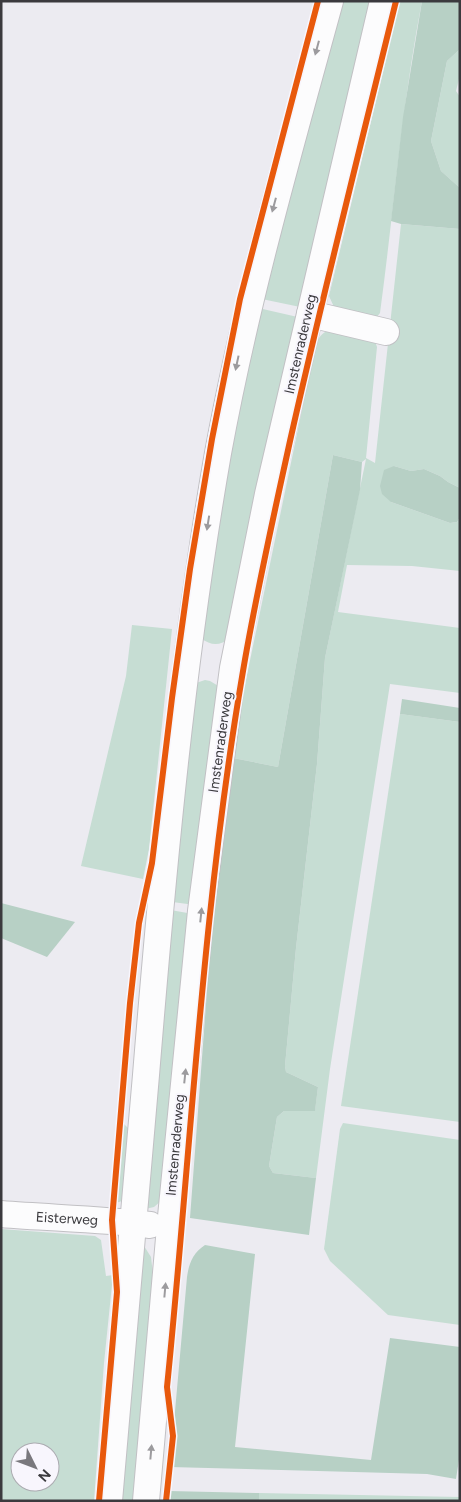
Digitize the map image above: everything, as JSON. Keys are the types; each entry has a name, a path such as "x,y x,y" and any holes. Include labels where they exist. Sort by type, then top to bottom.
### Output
{"street":[{"path":"109,1501 160,905 186,660 219,451 264,244 330,1"},
{"name":"Imstenraderweg","path":"146,1501 170,1227 201,911 233,668 268,494 383,1"},
{"path":"310,314 386,332"},
{"name":"Eisterweg","path":"1,1214 170,1227"}],"green space":[{"path":"335,1 373,1 305,308 257,298"},
{"path":"400,1 422,1 404,118 380,313 376,318 334,307 329,296"},
{"path":"422,1 460,1 460,49 447,61 431,141 441,171 460,188 460,229 401,224 391,221 403,117"},
{"path":"460,49 460,75 456,91 460,97 460,188 441,171 431,141 447,61"},
{"path":"401,224 460,229 460,488 424,469 411,471 394,466 391,502 450,523 457,522 460,517 460,571 412,566 347,565 338,612 460,628 460,693 390,684 330,1069 316,1178 273,1173 269,1166 277,1117 284,1111 315,1110 318,1087 286,1072 285,1066 317,764 325,658 366,459 362,462 333,455 278,767 233,758 242,699 315,347 321,336 331,329 375,341 377,347 366,458 375,463"},
{"path":"254,307 302,318 230,638 219,644 212,644 201,638"},
{"path":"333,455 362,462 360,490 325,658 317,764 285,1066 286,1072 318,1087 315,1111 284,1111 277,1117 269,1166 273,1173 316,1178 309,1235 190,1218 212,924 233,758 278,767"},
{"path":"394,466 411,471 424,469 460,488 460,517 457,522 450,523 391,502 382,494 380,486 384,470"},
{"path":"132,625 172,629 149,849 143,879 81,866 126,676"},
{"path":"205,680 220,687 195,905 165,901 196,683"},
{"path":"402,699 460,708 460,722 400,714"},
{"path":"400,714 460,722 460,1122 341,1106"},
{"path":"1,903 75,922 47,957 1,938"},
{"path":"165,909 193,914 162,1200 154,1207 145,1209"},
{"path":"343,1123 460,1140 460,1325 388,1315 330,1261 324,1249 340,1129"},
{"path":"124,1124 128,1128 125,1200 116,1203 123,1127"},
{"path":"1,1229 95,1236 101,1240 106,1276 113,1275 104,1363 94,1501 1,1501"},
{"path":"205,1245 255,1254 235,1447 371,1460 390,1338 460,1347 460,1453 456,1479 427,1474 170,1467 187,1277 192,1259 197,1251"},
{"path":"144,1246 151,1257 153,1274 133,1501 114,1501"},
{"path":"169,1491 259,1493 259,1501 169,1501"},
{"path":"259,1493 460,1497 460,1501 259,1501"}],"cycle path":[{"path":"99,1501 117,1292 112,1220 130,1003 139,923 152,863 190,569 212,439 240,299 318,1"},
{"path":"166,1501 173,1436 167,1387 198,1031 228,765 264,559 329,276 396,1"}]}
